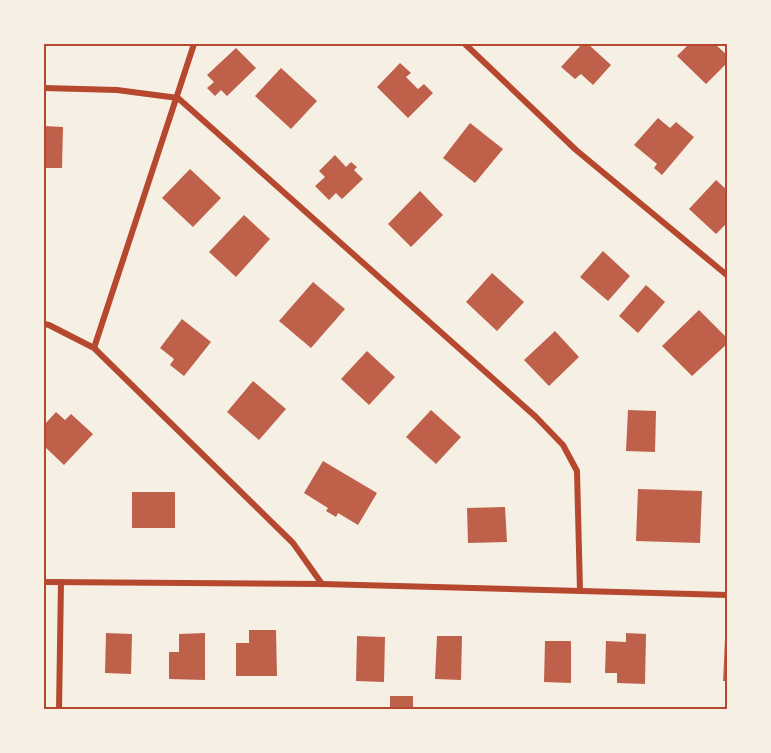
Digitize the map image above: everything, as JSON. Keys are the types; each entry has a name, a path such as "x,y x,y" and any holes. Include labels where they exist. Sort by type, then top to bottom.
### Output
{"street":[{"path":"94,348 194,44"},
{"path":"465,44 576,150 728,276"},
{"path":"44,88 117,90 178,98 536,417 563,445 577,471 580,591"},
{"path":"44,324 94,348 293,543 322,584"},
{"path":"44,582 322,584 728,595"},
{"path":"59,710 61,582"}],"building":[{"path":"582,44 588,44 611,65 593,85 581,74 575,79 561,67"},
{"path":"689,44 715,44 728,56 728,62 706,84 677,56"},
{"path":"236,48 256,68 227,96 221,90 215,96 207,88 214,82 207,75"},
{"path":"400,63 411,73 406,77 418,89 424,84 433,93 408,118 377,87"},
{"path":"281,68 317,101 291,129 255,96"},
{"path":"658,118 670,128 676,122 694,137 662,175 654,168 657,164 634,145"},
{"path":"470,123 503,149 475,183 443,158"},
{"path":"44,126 63,127 62,168 44,168"},
{"path":"335,155 346,167 351,162 357,167 354,170 363,179 342,199 336,193 329,200 315,186 325,177 319,171"},
{"path":"190,169 221,198 193,227 162,198"},
{"path":"716,180 728,191 728,222 716,234 689,209"},
{"path":"420,191 443,215 411,247 388,224"},
{"path":"244,215 270,239 236,277 209,252"},
{"path":"603,251 630,276 608,301 580,277"},
{"path":"492,273 524,302 497,331 466,302"},
{"path":"313,282 345,309 311,348 279,321"},
{"path":"646,285 665,302 638,333 619,316"},
{"path":"699,310 728,339 728,343 692,376 662,346"},
{"path":"182,319 211,342 184,376 170,365 174,359 160,348"},
{"path":"555,331 579,357 549,386 524,360"},
{"path":"367,351 395,377 369,405 341,379"},
{"path":"253,381 286,409 259,440 227,412"},
{"path":"431,410 461,437 436,464 406,437"},
{"path":"628,410 656,411 655,452 626,451"},
{"path":"56,412 65,420 71,414 93,434 64,465 44,446 44,425"},
{"path":"323,461 377,493 358,525 338,513 336,517 326,511 328,508 304,493"},
{"path":"638,489 702,491 700,543 636,541"},
{"path":"132,492 175,492 175,528 132,528"},
{"path":"505,507 507,542 468,543 467,508"},
{"path":"249,630 276,630 277,676 236,676 236,643 249,643"},
{"path":"106,633 132,634 131,674 105,673"},
{"path":"205,633 205,680 169,679 169,652 179,652 179,634"},
{"path":"626,633 646,634 645,684 617,683 617,673 605,673 606,641 626,642"},
{"path":"357,636 385,637 384,682 356,681"},
{"path":"437,636 462,636 461,680 435,679"},
{"path":"725,639 728,639 728,681 723,681"},
{"path":"545,641 571,641 571,683 544,682"},
{"path":"390,696 413,696 413,710 390,710"}]}
